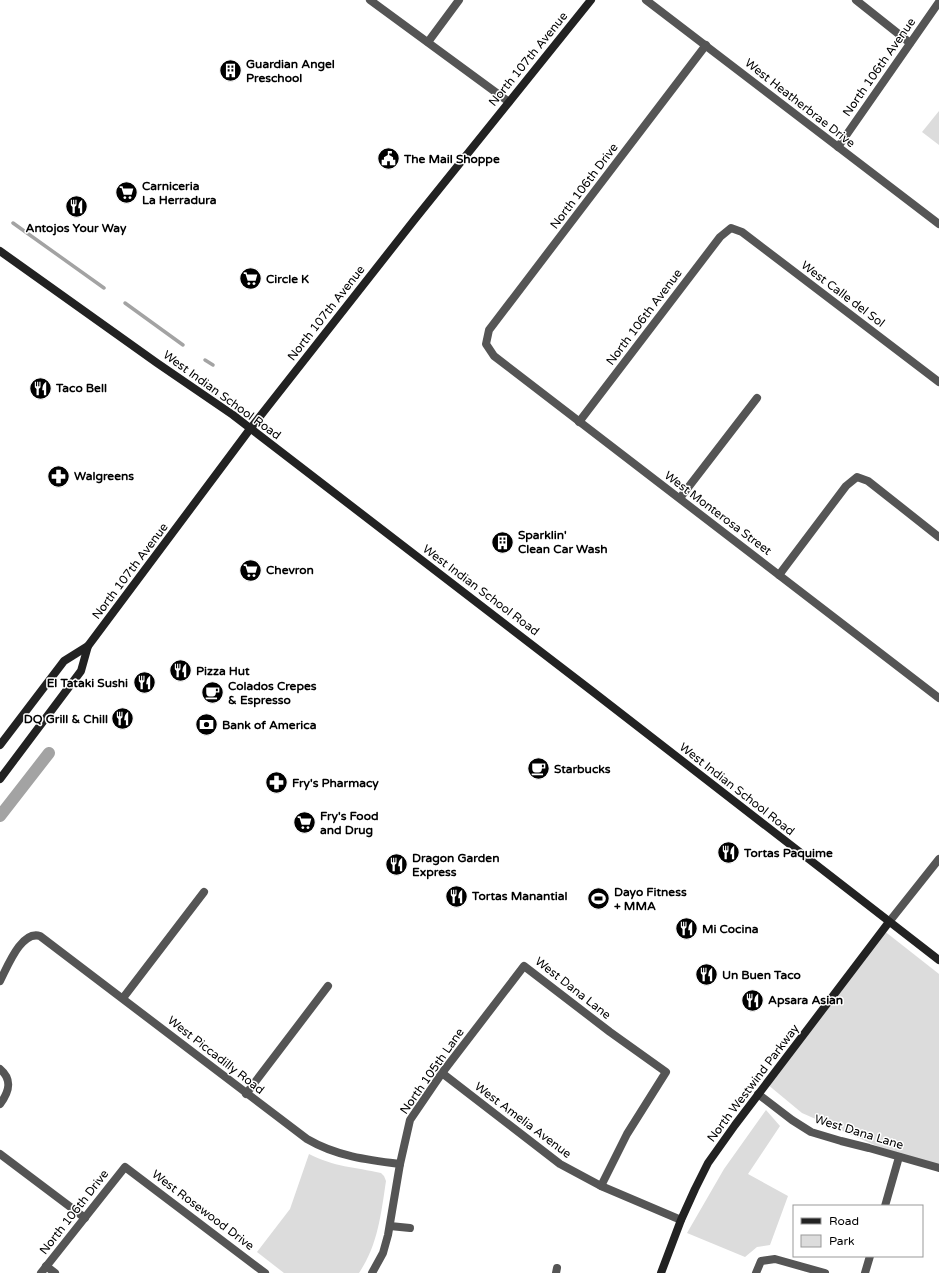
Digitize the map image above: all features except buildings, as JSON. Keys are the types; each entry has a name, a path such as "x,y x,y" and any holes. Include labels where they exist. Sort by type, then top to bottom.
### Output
{"main road":[{"name":"North 107th Avenue","path":"0,745 64,661 88,646 250,429 591,0"},
{"name":"West Indian School Road","path":"0,251 157,363 233,415 592,690 939,960"},
{"name":"North 107th Avenue","path":"0,779 81,672 88,646"},
{"name":"North Westwind Parkway","path":"661,1273 695,1189 708,1163 758,1094 889,922"}],"street":[{"path":"370,0 509,102"},
{"path":"428,42 459,0"},
{"name":"West Heatherbrae Drive","path":"646,0 939,224"},
{"path":"856,0 910,43"},
{"name":"North 106th Avenue","path":"838,147 939,2"},
{"name":"North 106th Drive","path":"486,344 489,330 706,45"},
{"name":"North 106th Avenue","path":"579,422 720,237 731,228"},
{"name":"West Calle del Sol","path":"731,228 742,232 939,382"},
{"name":"West Monterosa Street","path":"486,344 494,356 939,698"},
{"path":"680,498 757,398"},
{"path":"779,574 846,486 857,477 868,481 939,536"},
{"path":"889,922 939,859"},
{"path":"122,998 204,892"},
{"name":"West Piccadilly Road","path":"0,981 21,943 33,935 40,936 303,1136 322,1148 347,1156 400,1164"},
{"name":"West Dana Lane","path":"524,966 610,1032 666,1072 626,1134 601,1186"},
{"name":"North 105th Lane","path":"372,1273 383,1253 390,1226 400,1164 410,1120 442,1073 524,966"},
{"path":"246,1094 328,986"},
{"path":"0,1069 6,1075 9,1085 7,1094 0,1104"},
{"name":"West Amelia Avenue","path":"442,1073 560,1164 601,1186 682,1220"},
{"name":"West Dana Lane","path":"758,1094 792,1120 812,1132 939,1168"},
{"path":"0,1154 84,1218"},
{"path":"885,1205 899,1157"},
{"name":"North 106th Drive","path":"41,1273 125,1167"},
{"name":"West Rosewood Drive","path":"125,1167 265,1273"},
{"path":"390,1226 410,1228"},
{"path":"865,1273 870,1257"},
{"path":"756,1273 761,1261 775,1259 826,1273"},
{"path":"46,1266 55,1273"}],"green space":[{"path":"939,111 939,145 922,132"},
{"path":"883,930 939,974 939,1168 904,1158 802,1113 767,1084"},
{"path":"766,1110 780,1126 748,1174 788,1196 770,1245 757,1247 745,1257 687,1233 724,1169"},
{"path":"309,1154 327,1162 381,1173 384,1176 386,1181 378,1229 371,1251 359,1273 284,1273 257,1252 290,1209"}],"waterway":[{"path":"13,223 104,288"},
{"path":"125,303 183,345"},
{"path":"205,360 213,365"},
{"path":"0,816 49,753"}],"place":[{"name":"Guardian Angel Preschool","path":"230,71"},
{"name":"The Mail Shoppe","path":"389,159"},
{"name":"Carniceria La Herradura","path":"126,193"},
{"name":"Antojos Your Way","path":"76,207"},
{"name":"Circle K","path":"251,279"},
{"name":"Taco Bell","path":"40,388"},
{"name":"Walgreens","path":"59,476"},
{"name":"Sparklin' Clean Car Wash","path":"502,542"},
{"name":"Chevron","path":"251,570"},
{"name":"Pizza Hut","path":"180,671"},
{"name":"El Tataki Sushi","path":"144,683"},
{"name":"Colados Crepes & Espresso","path":"213,693"},
{"name":"DQ Grill & Chill","path":"123,719"},
{"name":"Bank of America","path":"207,725"},
{"name":"Starbucks","path":"538,769"},
{"name":"Fry's Pharmacy","path":"276,783"},
{"name":"Fry's Food and Drug","path":"305,823"},
{"name":"Tortas Paquime","path":"728,853"},
{"name":"Dragon Garden Express","path":"397,865"},
{"name":"Tortas Manantial","path":"456,896"},
{"name":"Dayo Fitness + MMA","path":"599,899"},
{"name":"Mi Cocina","path":"687,929"},
{"name":"Un Buen Taco","path":"707,975"},
{"name":"Apsara Asian","path":"753,1000"}]}
